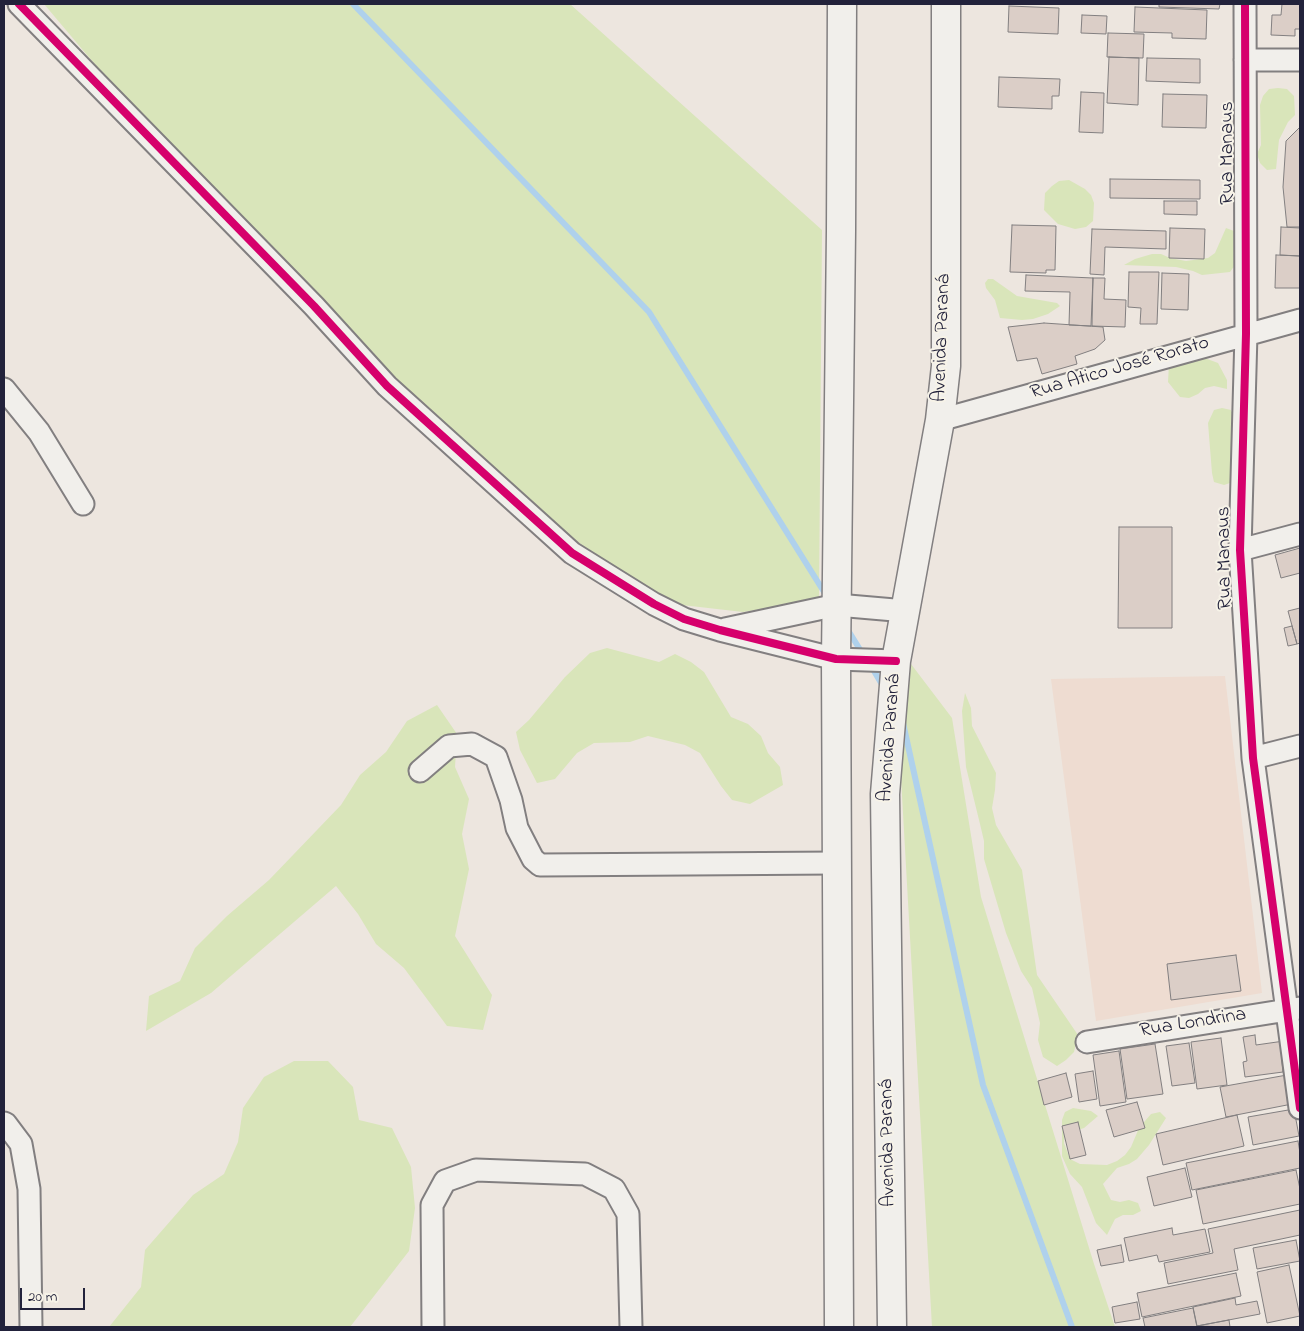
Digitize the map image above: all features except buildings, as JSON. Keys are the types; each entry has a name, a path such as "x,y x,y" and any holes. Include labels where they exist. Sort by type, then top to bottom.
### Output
{"main road":[{"path":"839,1327 836,659 842,4"},
{"name":"Avenida Paraná","path":"892,1327 885,794 895,671 940,420 946,366 946,4"}],"street":[{"path":"19,4 314,306 388,386 572,553 654,604 684,619 836,659 895,671"},
{"name":"Rua Manaus","path":"1245,4 1246,334 1240,550 1253,758 1293,1009 1300,1108"},
{"path":"1245,60 1300,60"},
{"name":"Rua Atico José Rorato","path":"940,420 1300,320"},
{"path":"4,389 39,432 83,504"},
{"path":"1240,550 1300,534"},
{"path":"720,630 837,605 906,611"},
{"path":"420,771 449,746 472,744 496,757 517,828 533,859 540,864 837,863"},
{"path":"1253,758 1300,746"},
{"name":"Rua Londrina","path":"1087,1042 1293,1009"},
{"path":"4,1123 21,1144 30,1189 31,1327"},
{"path":"433,1327 432,1205 445,1181 476,1170 584,1174 614,1189 628,1214 631,1327"}],"shaded area":[{"path":"1225,676 1262,993 1096,1021 1051,679"}],"green space":[{"path":"44,4 570,4 822,230 819,600 743,612 682,605 635,581 569,536 383,373 307,316"},
{"path":"1269,89 1287,89 1294,96 1295,115 1288,122 1279,140 1276,169 1267,170 1260,163 1257,154 1261,145 1260,105 1263,96"},
{"path":"1069,180 1085,189 1091,195 1094,203 1093,221 1086,227 1075,229 1058,224 1044,210 1045,193 1059,181"},
{"path":"1226,228 1234,231 1241,238 1235,265 1230,272 1202,275 1176,267 1124,265 1135,259 1152,254 1161,254 1186,261 1208,258 1215,253"},
{"path":"988,279 993,279 1017,296 1057,303 1060,306 1048,314 1033,319 1000,318 995,300 986,288 985,283"},
{"path":"1202,357 1218,363 1227,380 1227,389 1214,386 1205,388 1189,398 1180,397 1168,382 1169,364"},
{"path":"1222,408 1231,410 1235,419 1233,482 1224,485 1214,482 1208,423 1214,410"},
{"path":"607,648 659,662 675,654 691,662 704,672 731,717 748,724 761,736 768,753 780,767 783,785 750,804 732,800 700,753 685,745 648,736 630,742 594,743 577,753 555,779 537,783 520,750 516,732 529,720 565,677 590,653"},
{"path":"911,664 952,718 981,897 1115,1327 932,1327 900,760"},
{"path":"965,693 971,708 972,726 996,773 992,808 996,825 1022,870 1037,975 1078,1035 1074,1052 1057,1066 1043,1057 1038,1040 1040,1023 1032,988 1021,971 1006,933 984,859 984,841 966,767 962,711"},
{"path":"437,705 457,734 455,767 469,799 462,834 469,869 455,936 492,995 483,1030 447,1026 404,968 376,944 358,914 336,886 211,993 146,1031 149,996 180,981 195,948 227,916 269,880 341,805 360,775 386,752 407,721"},
{"path":"294,1061 328,1061 353,1087 359,1120 392,1128 411,1167 415,1208 409,1251 350,1327 109,1327 141,1287 145,1250 193,1195 224,1174 238,1142 243,1108 264,1077"},
{"path":"1073,1108 1091,1111 1098,1116 1084,1128 1065,1134 1064,1143 1070,1159 1080,1164 1107,1165 1117,1161 1131,1147 1139,1128 1151,1114 1160,1112 1166,1118 1149,1145 1137,1159 1117,1168 1103,1184 1111,1200 1120,1202 1129,1200 1138,1203 1141,1211 1115,1219 1107,1235 1096,1223 1082,1187 1070,1174 1062,1156 1062,1120 1065,1112"}],"waterway":[{"path":"353,4 649,312 826,595"},
{"path":"846,627 864,656"},
{"path":"870,664 884,688"},
{"path":"903,723 983,1085 1072,1327"}],"cycle path":[{"path":"19,4 314,306 387,386 572,553 654,604 684,619 836,659 896,661"},
{"path":"1245,4 1246,334 1240,550 1253,758 1300,1108"}]}
